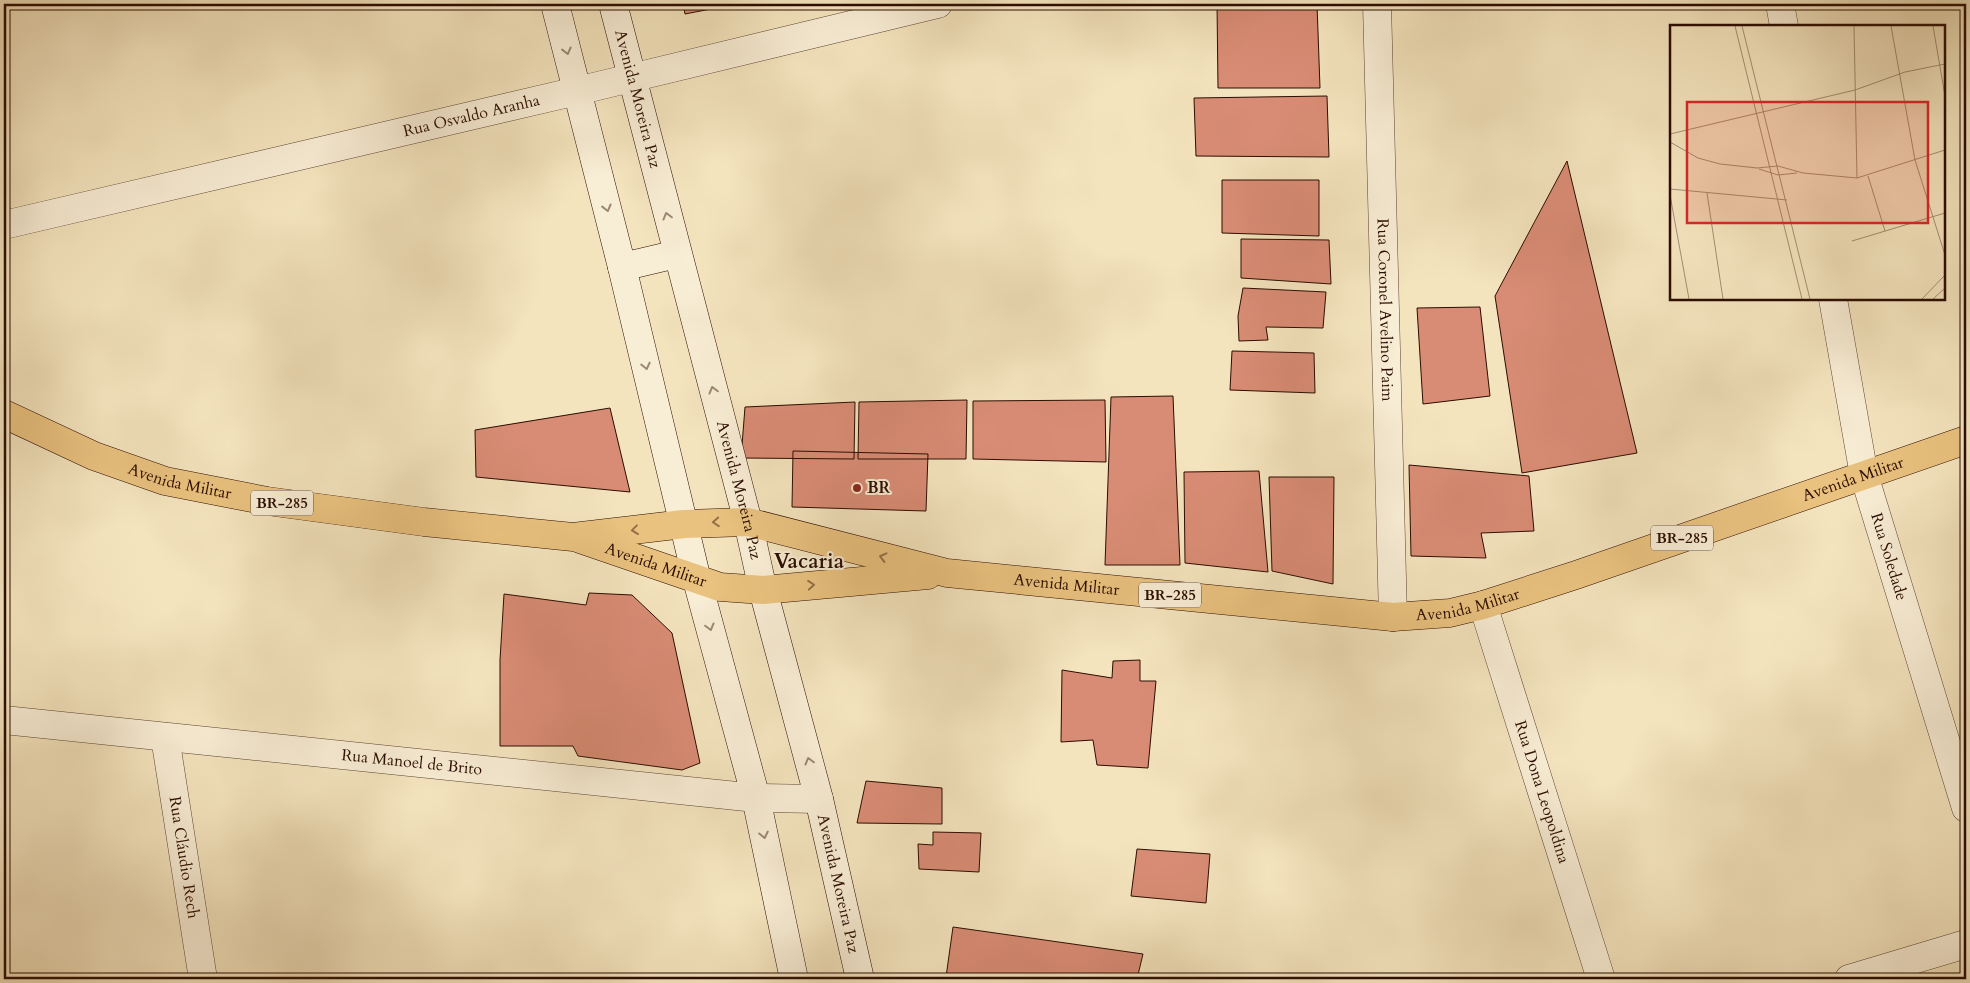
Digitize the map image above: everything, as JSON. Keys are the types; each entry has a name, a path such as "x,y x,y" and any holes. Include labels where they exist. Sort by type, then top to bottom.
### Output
{"highway":[{"name":"Avenida Militar","path":"4,414 94,456 165,481 277,502 424,522 574,537 684,524 748,522 947,573 1393,617 1450,612 1483,605 1576,575 1966,440"},
{"name":"Avenida Militar","path":"574,537 720,587 763,590 947,573"}],"street":[{"path":"555,4 622,267 697,580 756,798 794,979"},
{"name":"Avenida Moreira Paz","path":"613,4 748,522 763,590 819,799 860,979"},
{"name":"Rua Osvaldo Aranha","path":"4,225 577,91 938,4"},
{"name":"Rua Coronel Avelino Paim","path":"1377,4 1393,617"},
{"path":"1780,4 1784,25"},
{"path":"622,267 677,254"},
{"name":"Rua Soledade","path":"1833,300 1864,475 1966,808"},
{"name":"Rua Dona Leopoldina","path":"1483,605 1601,979"},
{"name":"Rua Manoel de Brito","path":"4,720 756,798 819,799"},
{"name":"Rua Cláudio Rech","path":"165,737 203,979"},
{"path":"1849,979 1966,944"}],"building":[{"path":"683,4 737,4 685,14"},
{"path":"1217,4 1317,4 1320,88 1218,88"},
{"path":"1327,96 1329,157 1196,156 1194,98"},
{"path":"1567,161 1637,453 1522,473 1495,296"},
{"path":"1222,180 1319,180 1319,236 1222,233"},
{"path":"1241,239 1329,240 1331,284 1241,278"},
{"path":"1243,288 1326,292 1323,328 1266,327 1268,340 1239,341 1238,316"},
{"path":"1480,307 1490,396 1423,404 1417,308"},
{"path":"1232,351 1314,353 1315,393 1230,390"},
{"path":"1173,396 1180,565 1105,565 1111,397"},
{"path":"967,400 966,459 858,459 859,402"},
{"path":"1105,400 1106,462 973,459 973,401"},
{"path":"855,402 854,459 741,458 745,407"},
{"path":"610,408 630,492 476,477 475,430"},
{"path":"793,451 928,454 926,511 792,507"},
{"path":"1409,465 1529,476 1534,531 1481,533 1486,558 1411,556"},
{"path":"1259,471 1268,572 1185,563 1184,472"},
{"path":"1269,477 1334,477 1333,584 1272,571"},
{"path":"589,593 632,595 672,633 700,763 682,770 578,756 573,746 500,746 500,660 504,594 586,605"},
{"path":"1140,660 1140,681 1156,681 1148,768 1097,765 1093,740 1061,742 1062,670 1112,678 1113,661"},
{"path":"866,781 942,788 942,824 857,823"},
{"path":"933,832 981,833 979,872 919,869 918,844 933,845"},
{"path":"1137,849 1210,854 1206,903 1131,896"},
{"path":"953,927 1143,954 1137,979 961,979 946,977"}],"place":[{"name":"BR","path":"857,488"}],"district":[{"name":"Vacaria","path":"809,561"}]}
